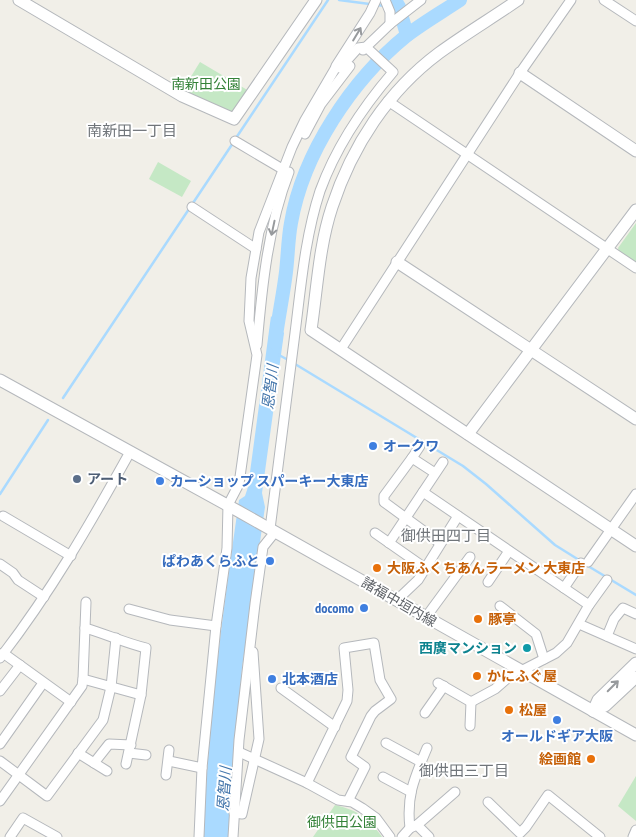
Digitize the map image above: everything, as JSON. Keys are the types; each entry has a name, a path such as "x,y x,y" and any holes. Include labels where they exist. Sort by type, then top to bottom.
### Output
{"street":[{"path":"19,0 34,3 182,96 234,119 316,0"},
{"path":"257,355 249,321 251,278 259,232 305,120 376,0"},
{"path":"385,0 390,12 390,24"},
{"path":"518,0 439,53 418,71 388,101 351,159 332,207 326,232 311,330 636,546"},
{"path":"340,349 520,73 571,0"},
{"path":"604,0 636,21"},
{"path":"198,837 202,768 216,626 227,548 226,530 239,484 257,355 259,322 271,233 286,179 307,130 321,104 338,80 366,47 415,2"},
{"path":"233,837 249,649 263,547 270,529 300,291 312,222 321,190 341,145 373,95 393,72 366,47 358,48 340,68 336,67"},
{"path":"520,73 636,151"},
{"path":"388,101 636,268"},
{"path":"235,141 284,170"},
{"path":"192,207 256,249"},
{"path":"468,434 636,210"},
{"path":"397,262 636,419"},
{"path":"0,380 233,508"},
{"path":"420,446 384,496 384,502 440,543"},
{"path":"71,702 20,665 2,655 71,556 130,452"},
{"path":"412,458 435,473"},
{"path":"389,542 443,462"},
{"path":"423,492 589,605"},
{"path":"564,588 636,494"},
{"name":"諸福中垣内線","path":"233,508 636,735"},
{"path":"3,516 71,556"},
{"path":"397,600 418,580 458,516"},
{"path":"375,532 424,568"},
{"path":"488,582 509,551"},
{"path":"426,617 470,557"},
{"path":"0,564 13,573 18,580 44,597"},
{"path":"471,702 496,689 519,670 556,653 567,644 589,605 607,580"},
{"path":"0,801 82,686 86,602"},
{"path":"500,606 536,634 544,659"},
{"path":"607,636 614,618 624,608 636,614"},
{"path":"129,609 170,620 216,626"},
{"path":"578,624 635,646"},
{"path":"85,628 146,648 140,695 126,764"},
{"path":"0,762 47,796 103,720 111,687 116,638"},
{"path":"307,783 347,701 348,690 344,648 374,643 380,680 391,698 375,711 351,757 365,767 348,801"},
{"path":"234,813 242,814 259,738 253,651 249,649"},
{"path":"594,711 598,700 636,663"},
{"path":"0,691 20,665"},
{"path":"594,711 605,706 636,677"},
{"path":"83,679 140,695"},
{"path":"0,744 43,683"},
{"path":"425,712 441,685 471,702"},
{"path":"282,688 334,727"},
{"path":"470,726 471,702"},
{"path":"386,743 421,762"},
{"path":"94,763 109,744 146,755"},
{"path":"427,748 411,792 408,813 413,827 429,837"},
{"path":"166,775 169,750"},
{"path":"239,752 307,783 338,800 348,801 362,808 376,818 390,837"},
{"path":"78,753 107,771"},
{"path":"169,761 202,768"},
{"path":"384,777 411,792"},
{"path":"402,837 455,792"},
{"path":"488,802 520,833 548,795 600,837"},
{"path":"10,837 23,818 57,837"},
{"path":"633,837 636,830"}],"green space":[{"name":"南新田公園","path":"200,62 249,91 236,112 231,113 182,91"},
{"path":"158,162 191,181 182,197 149,179"},
{"path":"636,223 636,263 619,252 618,248"},
{"path":"636,776 636,821 618,806"},
{"name":"御供田公園","path":"335,805 350,809 362,816 382,837 313,837"}],"water":[{"name":"恩智川","path":"271,316 284,333 262,493 265,507 242,668 232,781 230,837 204,837 208,752 222,626 239,500 245,496 248,487"}],"waterway":[{"path":"236,138 328,0"},
{"path":"339,0 385,6"},
{"path":"395,0 399,7 407,35"},
{"name":"恩智川","path":"275,343 286,272 291,223 306,170 318,145 349,96 386,54 412,31 460,0"},
{"path":"391,6 399,7"},
{"path":"63,398 233,143"},
{"path":"279,355 290,361"},
{"path":"295,364 463,466 555,545 579,560"},
{"path":"0,494 48,420"},
{"path":"588,566 636,595"}],"place":[{"name":"オークワ","path":"373,446"},
{"name":"アート","path":"77,479"},
{"name":"カーショップ スパーキー大東店","path":"160,481"},
{"name":"ぱわあくらふと","path":"270,561"},
{"name":"大阪ふくちあんラーメン 大東店","path":"377,568"},
{"name":"docomo","path":"364,608"},
{"name":"豚亭","path":"478,619"},
{"name":"西廣マンション","path":"527,648"},
{"name":"かにふぐ屋","path":"477,676"},
{"name":"北本酒店","path":"272,679"},
{"name":"松屋","path":"509,710"},
{"name":"オールドギア大阪","path":"557,720"},
{"name":"絵画館","path":"591,759"}],"district":[{"name":"南新田一丁目","path":"132,130"},
{"name":"御供田四丁目","path":"446,535"},
{"name":"御供田三丁目","path":"464,770"}]}
